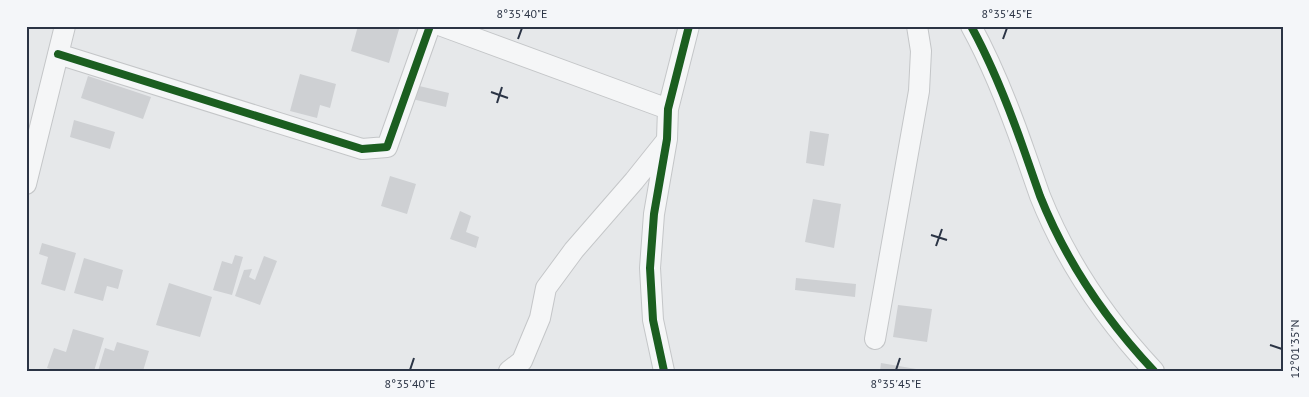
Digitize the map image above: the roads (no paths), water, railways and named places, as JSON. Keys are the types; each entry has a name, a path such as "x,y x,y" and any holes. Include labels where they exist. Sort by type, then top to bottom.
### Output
{"street":[{"path":"26,184 65,26"},
{"path":"58,54 362,149 387,147 430,26"},
{"path":"442,26 668,109"},
{"path":"664,371 653,320 650,268 654,214 667,139 668,109 689,26"},
{"path":"875,339 919,91 921,51 917,26"},
{"path":"971,26 1010,112 1040,196 1062,243 1096,301 1130,345 1154,371"},
{"path":"509,371 522,361 540,318 546,288 574,250 634,181 667,139"}]}
